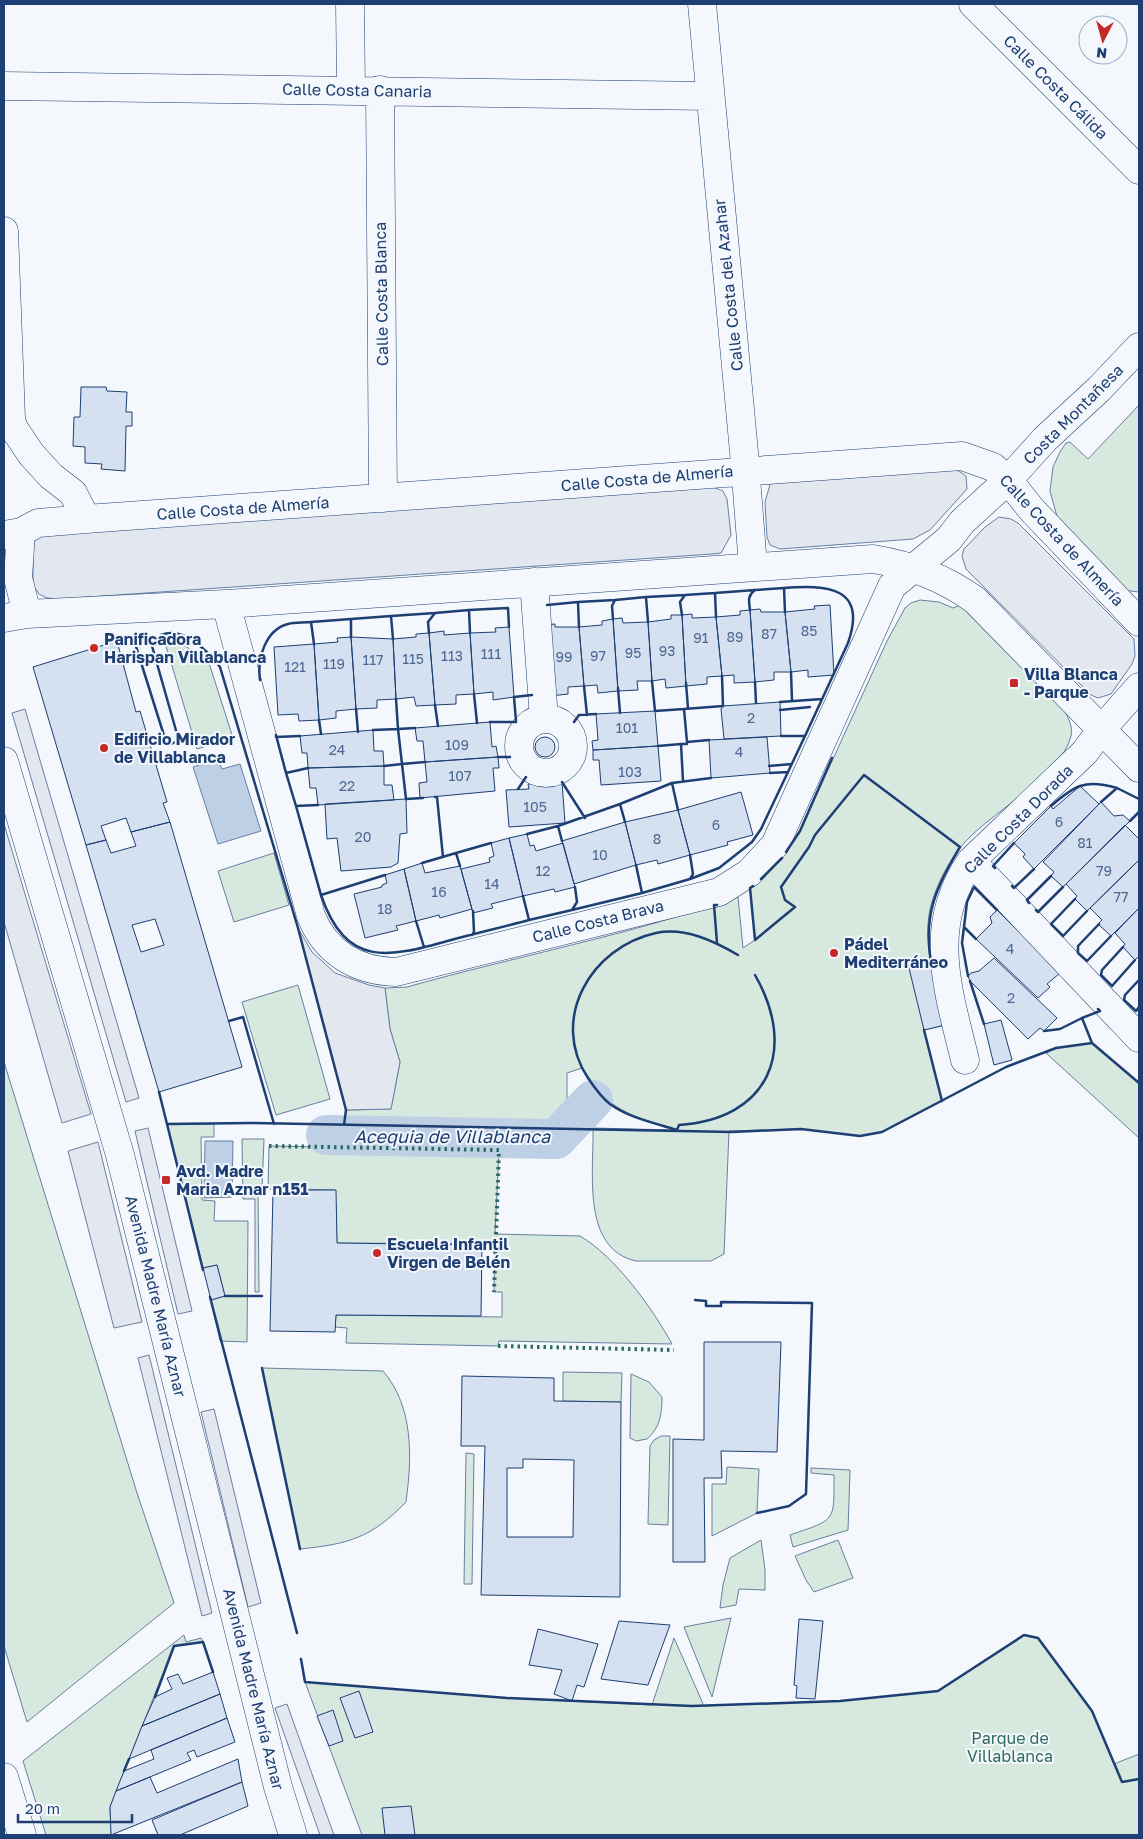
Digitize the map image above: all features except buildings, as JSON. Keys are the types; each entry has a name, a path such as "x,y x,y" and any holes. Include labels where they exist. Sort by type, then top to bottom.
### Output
{"street":[{"path":"350,4 352,90"},
{"name":"Calle Costa del Azahar","path":"702,4 746,470 753,566"},
{"name":"Calle Costa Cálida","path":"972,4 1139,170"},
{"name":"Calle Costa Canaria","path":"4,86 710,96"},
{"name":"Calle Costa Blanca","path":"380,90 383,498"},
{"path":"4,230 7,418 31,454 51,476 74,493 86,519"},
{"name":"Costa Montañesa","path":"1008,480 1045,439 1111,378 1139,347"},
{"name":"Calle Costa de Almería","path":"1139,622 1038,516 1008,480 993,468 962,456 746,470 653,479 86,519 38,523 12,534 18,578 15,616 226,604 873,559 913,567 956,586 975,600 1139,768"},
{"name":"Calle Costa Brava","path":"226,604 315,927 332,949 350,962 364,968 396,972 719,892 749,873 775,845 892,586 943,544 962,522 1008,480"},
{"path":"534,582 544,719"},
{"name":"Calle Costa Dorada","path":"965,1060 945,974 944,938 951,899 959,878 971,861 1085,752 1101,730 1139,687"},
{"name":"Avenida Madre María Aznar","path":"4,760 120,1155 278,1788 293,1835"},
{"path":"971,861 1139,1038"},
{"path":"4,1777 22,1835"}],"green space":[{"path":"1139,405 1139,592 1122,590 1058,520 1050,491 1053,467 1066,443 1070,442 1088,459"},
{"path":"920,600 939,602 953,608 960,605 1065,711 1071,730 1071,736 1064,751 1053,766 1038,781 972,835 960,848 946,870 935,893 928,924 929,953 945,1025 924,1030 942,1101 882,1132 860,1136 801,1129 729,1131 724,1254 711,1261 636,1261 618,1254 606,1241 598,1225 594,1206 593,1128 675,1130 621,1110 602,1094 582,1068 567,1073 567,1115 553,1128 344,1125 346,1110 391,1109 400,1062 390,1029 385,988 407,987 615,934 697,911 738,897 743,948 755,940 750,888 765,875 800,831 887,641 905,608 911,603"},
{"path":"177,643 187,647 210,666 233,738 197,749 166,646"},
{"path":"274,853 289,905 234,922 218,871"},
{"path":"298,985 330,1099 276,1115 242,1002"},
{"path":"1092,1043 1139,1083 1139,1138 1046,1053 1056,1048"},
{"path":"4,1062 137,1493 174,1603 27,1722 4,1646"},
{"path":"167,1124 214,1124 214,1137 201,1137 202,1200 215,1201 214,1221 248,1221 247,1342 220,1341 211,1300 225,1296 217,1265 203,1268"},
{"path":"242,1139 264,1139 262,1189 258,1189 259,1292 255,1292 255,1199 243,1199"},
{"path":"269,1146 499,1150 495,1234 580,1236 606,1256 632,1284 655,1315 672,1344 499,1341 498,1346 346,1343 347,1328 335,1327 336,1315 502,1317 502,1292 494,1292 495,1244 337,1243 335,1190 268,1189"},
{"path":"262,1368 383,1371 401,1400 410,1451 406,1502 382,1524 358,1537 346,1541 332,1545 300,1549"},
{"path":"563,1372 622,1373 621,1402 563,1401"},
{"path":"631,1374 649,1382 662,1397 661,1414 655,1430 647,1439 636,1441 630,1438"},
{"path":"661,1436 670,1436 668,1525 648,1524 650,1446 654,1440"},
{"path":"466,1453 474,1454 472,1584 464,1584"},
{"path":"727,1467 759,1469 757,1513 712,1536 712,1484 726,1484"},
{"path":"811,1468 850,1470 848,1530 793,1547 790,1535 824,1522 832,1511 834,1475 811,1473"},
{"path":"761,1540 765,1570 765,1590 739,1589 736,1605 720,1608 723,1585 730,1558"},
{"path":"838,1540 853,1578 814,1592 795,1556"},
{"path":"731,1618 712,1697 684,1627"},
{"path":"184,1635 186,1642 201,1638 203,1642 174,1646 110,1807 111,1835 46,1835 23,1761"},
{"name":"Parque de Villablanca","path":"1024,1635 1038,1638 1092,1711 1114,1764 1139,1754 1139,1835 362,1835 305,1682 507,1698 652,1705 674,1638 704,1706 840,1701 938,1691"}],"shaded area":[{"path":"947,469 959,471 966,476 967,489 930,530 913,539 780,549 770,545 767,537 765,502 771,481"},
{"path":"710,486 723,491 727,499 731,535 721,553 59,599 47,598 39,594 33,585 33,546 36,538 46,533"},
{"path":"999,517 1011,519 1018,523 1134,639 1135,656 1132,664 1111,694 1098,698 1091,695 966,569 962,556 964,549 985,527"},
{"path":"25,709 139,1098 126,1102 12,713"},
{"path":"4,824 91,1114 62,1123 4,922"},
{"path":"298,928 312,952 335,973 369,985 385,988 390,1029 400,1062 391,1109 346,1110"},
{"path":"148,1128 192,1311 178,1314 135,1131"},
{"path":"98,1142 142,1322 114,1328 68,1151"},
{"path":"149,1355 212,1613 202,1616 138,1358"},
{"path":"214,1409 261,1603 248,1607 201,1412"},
{"path":"287,1704 334,1835 320,1835 275,1708"}],"water":[{"path":"218,759 222,769 240,764 261,831 218,844 193,767"},
{"path":"205,1141 233,1141 232,1197 204,1198"}],"waterway":[{"name":"Acequia de Villablanca","path":"326,1135 556,1139 593,1100"}],"hedge":[{"path":"269,1146 499,1150 494,1292"},
{"path":"498,1346 674,1350"}],"wall":[{"path":"785,612 784,588 800,587 815,587 839,593 848,600 852,610 853,624 848,643 805,736"},
{"path":"755,590 784,588"},
{"path":"715,593 755,590 750,597 750,610"},
{"path":"685,595 715,593 716,617"},
{"path":"646,597 685,595 680,602 682,615"},
{"path":"615,600 646,597 648,622"},
{"path":"578,602 615,600 612,606 613,619"},
{"path":"547,605 578,602 579,627"},
{"path":"470,633 469,610 508,608 509,627"},
{"path":"435,613 469,610"},
{"path":"391,616 435,613 428,622 429,633"},
{"path":"351,619 391,616 393,639"},
{"path":"311,622 351,619 351,637"},
{"path":"260,680 260,663 264,646 280,627 291,623 311,622 314,644"},
{"path":"117,641 133,637 167,745 179,741 152,646 161,643 161,635 179,634 202,647 220,667 298,928 346,1110 344,1125"},
{"path":"791,672 792,701"},
{"path":"687,742 684,709 723,706 722,676"},
{"path":"652,681 655,711 684,709"},
{"path":"755,682 756,703"},
{"path":"686,683 688,708"},
{"path":"584,686 587,715"},
{"path":"618,688 620,713"},
{"path":"474,694 477,723"},
{"path":"516,721 514,697 532,695"},
{"path":"396,699 398,729 415,728"},
{"path":"780,702 822,699"},
{"path":"435,705 438,726"},
{"path":"780,710 810,707"},
{"path":"356,709 358,732"},
{"path":"574,722 579,715 596,714"},
{"path":"319,720 321,734"},
{"path":"490,722 516,722"},
{"path":"373,730 398,729 402,764 425,762"},
{"path":"276,735 276,737 300,736"},
{"path":"690,855 693,874 690,879 719,868 752,842 761,829 805,736 781,736"},
{"path":"277,739 286,773 308,768"},
{"path":"683,781 681,744 709,740"},
{"path":"658,746 681,744"},
{"path":"498,757 510,757"},
{"path":"786,852 800,831 832,758"},
{"path":"384,766 402,764 406,799 423,798"},
{"path":"769,766 792,764"},
{"path":"770,773 788,772"},
{"path":"286,773 296,806 318,805"},
{"path":"753,886 750,888 755,940 795,907 785,900 781,887 809,847 815,835 864,775 960,847 944,875 930,916 929,945 931,962"},
{"path":"518,789 526,777"},
{"path":"678,810 672,783 711,778"},
{"path":"562,782 585,818"},
{"path":"625,822 620,804 672,783"},
{"path":"1051,806 1067,793 1088,784 1117,788 1101,802"},
{"path":"1117,788 1139,799"},
{"path":"435,797 437,797 443,857"},
{"path":"562,841 558,826 620,804"},
{"path":"296,806 321,895 385,875"},
{"path":"1130,821 1139,812"},
{"path":"527,834 558,826"},
{"path":"456,853 491,843"},
{"path":"995,868 993,866 1014,843"},
{"path":"422,863 456,853 460,866"},
{"path":"761,879 782,858"},
{"path":"636,865 642,893 690,879"},
{"path":"1012,886 1014,888 1034,869"},
{"path":"1029,903 1027,900 1051,876"},
{"path":"575,887 577,902 572,910 642,893"},
{"path":"964,927 967,902 974,887 997,910"},
{"path":"1036,910 1038,912 1063,887"},
{"path":"321,895 331,919 343,935 357,946 372,952 408,951 529,920"},
{"path":"523,896 529,920 572,910"},
{"path":"1075,899 1051,924 1063,936 1087,911"},
{"path":"717,905 714,905 717,943"},
{"path":"472,935 474,932 473,911"},
{"path":"416,921 424,947"},
{"path":"1099,924 1078,946 1078,953 1087,961 1111,936"},
{"path":"968,976 962,943 964,927 976,939"},
{"path":"738,955 699,936 678,932 656,933 633,941 612,953 596,969 583,989 575,1010 573,1032 577,1055 588,1078 601,1095 610,1104 625,1113 677,1130 679,1125 710,1120 735,1110 754,1095 767,1076 774,1054 774,1029 768,1003 755,975"},
{"path":"1123,947 1102,970 1101,975 1112,986 1135,960"},
{"path":"1139,980 1125,995 1124,1000 1136,1011 1139,1007"},
{"path":"970,981 984,1024"},
{"path":"1082,1018 1100,1011 1098,1009"},
{"path":"229,1021 243,1017 274,1124"},
{"path":"1044,1031 1060,1029 1082,1018 1092,1043"},
{"path":"924,1030 942,1101"},
{"path":"203,1270 167,1124 251,1123 732,1132 801,1129 860,1136 882,1132 1006,1067 1056,1048 1092,1043 1139,1083"},
{"path":"159,1092 167,1124"},
{"path":"225,1296 262,1296"},
{"path":"210,1297 297,1633"},
{"path":"695,1300 706,1301 706,1306 721,1306 721,1302 812,1303 806,1494 789,1506 757,1513"},
{"path":"262,1368 300,1549"},
{"path":"301,1659 305,1682 507,1698 692,1706 840,1701 938,1691 1024,1635 1038,1638 1092,1711 1122,1782 1139,1779"},
{"path":"155,1697 174,1646 203,1642 213,1672"},
{"path":"124,1771 129,1759"}],"place":[{"name":"Panificadora Harispan Villablanca","path":"94,648"},
{"name":"Villa Blanca - Parque","path":"1014,683"},
{"name":"Edificio Mirador de Villablanca","path":"104,748"},
{"name":"Pádel Mediterráneo","path":"834,953"},
{"name":"Avd. Madre Maria Aznar n151","path":"166,1180"},
{"name":"Escuela Infantil Virgen de Belén","path":"377,1253"}]}
